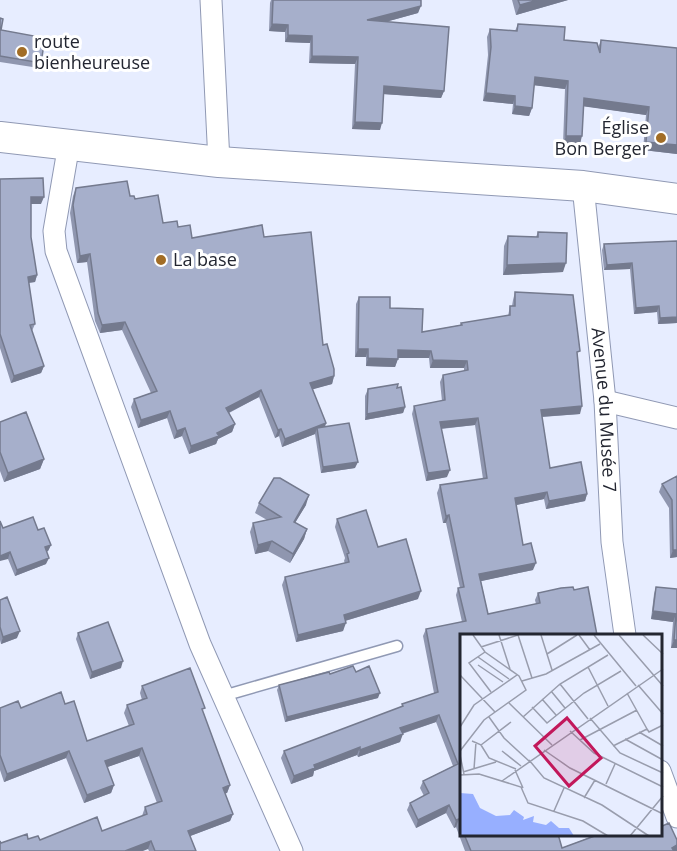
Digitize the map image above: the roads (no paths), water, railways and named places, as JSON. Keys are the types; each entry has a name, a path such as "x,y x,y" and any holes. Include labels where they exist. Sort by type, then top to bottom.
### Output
{"street":[{"path":"211,0 219,162"},
{"path":"0,137 219,162 583,186 677,199"},
{"path":"69,144 54,231 56,251 200,644 292,851"},
{"name":"Avenue du Musée 7","path":"583,186 604,401 612,542 625,634"},
{"path":"604,401 677,418"},
{"path":"662,776 677,817"}],"lane":[{"path":"223,696 397,646"}],"place":[{"name":"route bienheureuse","path":"22,52"},
{"name":"Église Bon Berger","path":"661,138"},
{"name":"La base","path":"161,260"}]}
